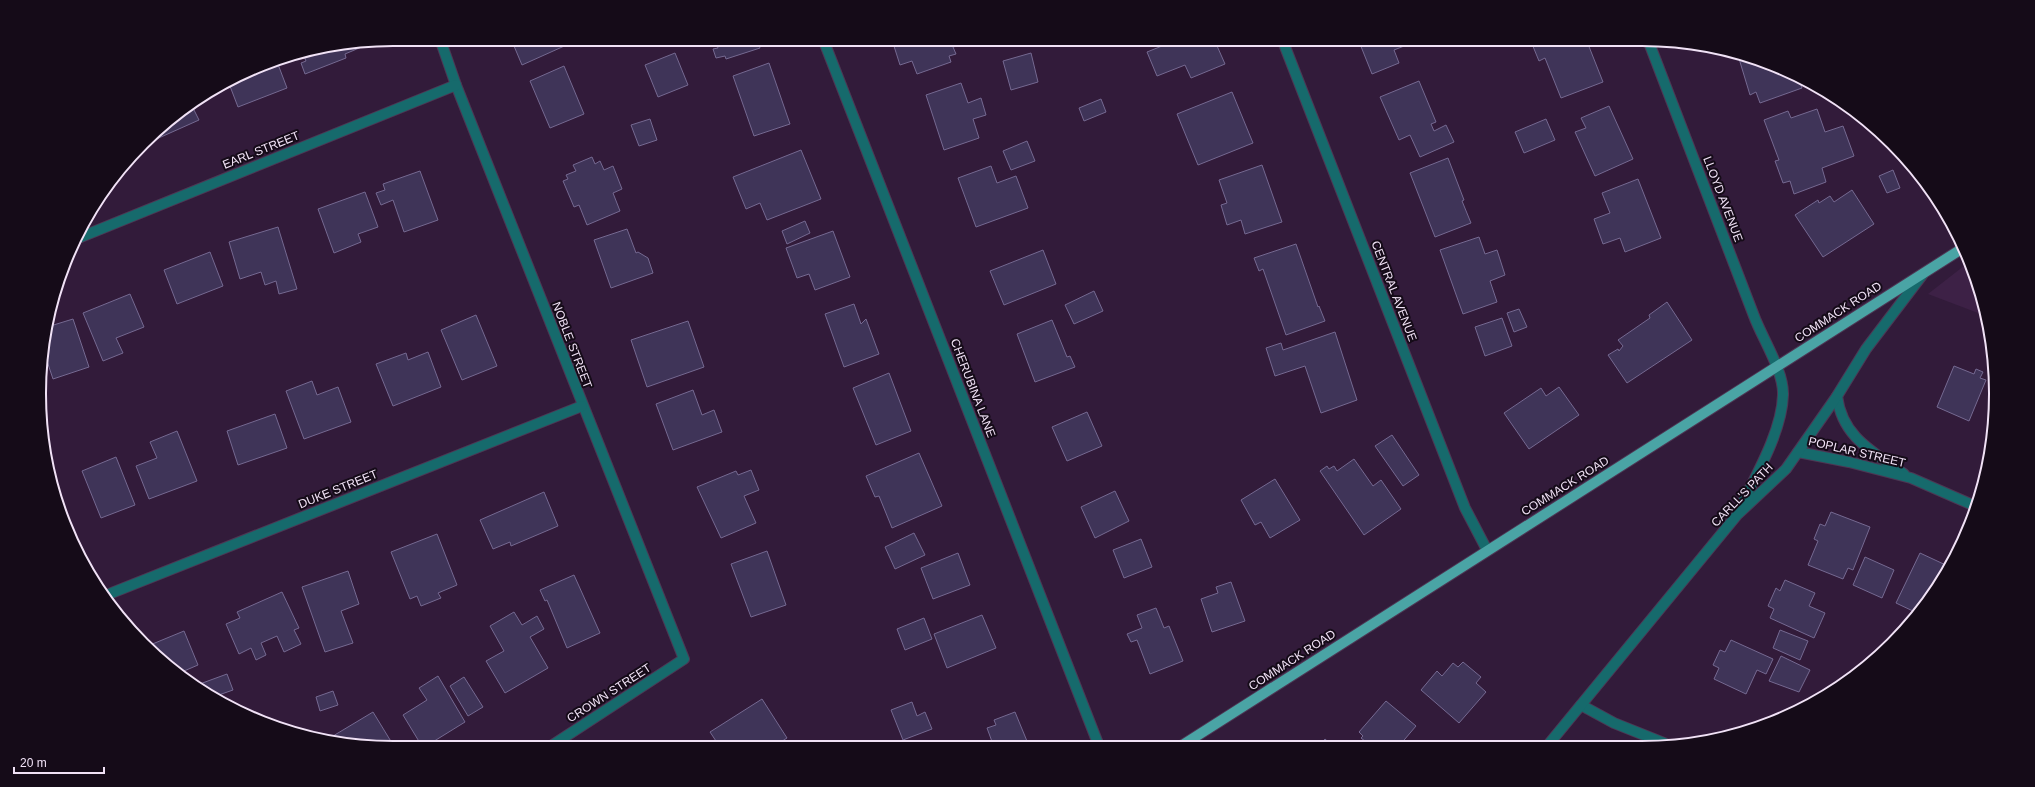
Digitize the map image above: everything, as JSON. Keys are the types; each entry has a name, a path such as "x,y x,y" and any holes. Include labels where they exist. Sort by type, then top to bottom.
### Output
{"main road":[{"name":"COMMACK ROAD","path":"1189,741 1958,251"}],"street":[{"name":"NOBLE STREET","path":"442,46 456,85 582,406 684,659"},
{"name":"CHERUBINA LANE","path":"826,46 1097,741"},
{"name":"CENTRAL AVENUE","path":"1285,46 1465,508 1487,550"},
{"name":"LLOYD AVENUE","path":"1650,46 1758,326 1782,383 1783,394 1781,410 1767,449 1737,515"},
{"name":"EARL STREET","path":"84,236 456,85"},
{"name":"CARLL'S PATH","path":"1551,741 1737,515 1786,469 1837,396 1866,350 1926,271"},
{"name":"POPLAR STREET","path":"1837,396 1842,417 1855,437 1870,451 1911,478"},
{"name":"DUKE STREET","path":"110,594 582,406"},
{"name":"POPLAR STREET","path":"1798,452 1849,462 1911,478 1971,504"},
{"name":"CROWN STREET","path":"559,741 684,659"},
{"path":"1581,704 1614,722 1658,740"}],"shaded area":[{"path":"1965,265 1971,282 1979,313 1928,294"}],"building":[{"path":"514,46 564,46 522,65"},
{"path":"717,46 759,46 760,48 726,59 725,56 716,58 713,49 718,48"},
{"path":"894,46 957,46 953,47 956,54 949,56 951,62 917,74 912,61 900,65"},
{"path":"1162,46 1217,46 1225,64 1191,78 1185,65 1157,76 1147,52"},
{"path":"1361,46 1404,46 1394,50 1399,63 1372,74"},
{"path":"1533,46 1589,46 1603,82 1561,98 1545,58 1539,61"},
{"path":"359,48 345,54 346,58 305,74 301,63 306,61 305,58"},
{"path":"675,53 688,85 658,97 645,65"},
{"path":"1031,53 1038,82 1011,90 1003,61"},
{"path":"1740,60 1774,72 1801,85 1802,88 1760,103 1756,92 1750,95"},
{"path":"769,63 790,124 754,136 733,76"},
{"path":"278,65 287,88 238,107 230,87"},
{"path":"564,66 584,114 550,128 530,81"},
{"path":"1419,81 1436,122 1431,124 1434,131 1446,125 1454,142 1420,157 1410,135 1399,140 1380,97"},
{"path":"961,83 968,103 981,98 986,115 973,119 979,138 944,150 926,95"},
{"path":"1232,92 1253,143 1198,165 1177,114"},
{"path":"1101,99 1106,112 1084,121 1079,108"},
{"path":"1609,106 1633,159 1595,176 1575,132 1586,128 1581,118"},
{"path":"1817,109 1825,132 1843,126 1854,156 1822,168 1826,182 1794,194 1790,181 1783,183 1775,161 1779,160 1764,120 1788,111 1791,118"},
{"path":"194,110 199,120 157,139"},
{"path":"650,119 657,140 639,146 631,125"},
{"path":"1546,119 1555,140 1524,153 1515,132"},
{"path":"1027,141 1035,161 1011,170 1003,151"},
{"path":"801,150 821,199 767,220 760,203 746,209 733,177"},
{"path":"592,157 595,164 600,161 604,170 613,166 622,189 613,193 620,211 587,225 579,205 574,207 563,181 568,179 566,175 576,171 573,165"},
{"path":"1448,158 1471,223 1435,237 1410,173"},
{"path":"1262,165 1282,222 1245,234 1241,220 1227,225 1221,205 1227,203 1219,180"},
{"path":"991,166 997,183 1016,176 1028,208 976,227 958,178"},
{"path":"1893,170 1900,188 1887,193 1879,176"},
{"path":"420,171 438,220 404,232 393,200 381,205 376,193 385,190 383,184"},
{"path":"1638,179 1661,238 1625,252 1620,238 1603,244 1594,219 1610,213 1602,193"},
{"path":"1852,190 1874,224 1823,257 1795,215 1818,200 1819,203 1830,196 1834,202"},
{"path":"365,192 378,227 358,234 361,242 334,253 318,209"},
{"path":"805,221 810,233 787,244 782,231"},
{"path":"278,227 297,289 279,294 276,281 265,285 261,272 240,279 229,242"},
{"path":"627,229 636,253 638,252 648,258 653,273 611,288 594,240"},
{"path":"833,231 850,277 815,290 809,274 797,278 786,248"},
{"path":"1479,237 1485,254 1497,250 1505,275 1490,281 1497,302 1463,314 1440,250"},
{"path":"1296,244 1318,307 1319,306 1325,321 1286,335 1263,269 1259,271 1254,258"},
{"path":"1043,250 1056,284 1004,305 990,271"},
{"path":"210,252 223,286 177,304 164,270"},
{"path":"1094,291 1103,311 1074,324 1065,305"},
{"path":"130,294 144,327 116,338 123,353 103,361 83,313"},
{"path":"1667,302 1692,340 1627,383 1608,355 1618,349 1619,351 1623,346 1618,340 1650,318 1649,315"},
{"path":"854,304 861,324 866,319 879,354 844,367 825,314"},
{"path":"1519,309 1527,327 1514,332 1507,313"},
{"path":"476,315 497,366 462,380 441,330"},
{"path":"1502,318 1512,346 1485,356 1475,327"},
{"path":"73,319 89,367 53,379 48,363 53,325"},
{"path":"1052,320 1067,357 1070,356 1075,367 1035,382 1017,334"},
{"path":"688,321 704,367 647,387 631,340"},
{"path":"1335,332 1357,400 1321,413 1305,366 1275,376 1266,348 1281,343 1283,350"},
{"path":"428,352 441,387 393,406 376,364 406,353 408,360"},
{"path":"1954,366 1974,374 1976,369 1983,372 1980,378 1986,380 1969,421 1937,407"},
{"path":"889,373 911,431 876,445 853,388"},
{"path":"312,381 317,395 338,387 351,422 304,439 286,391"},
{"path":"1559,387 1579,415 1529,449 1504,413 1541,388 1546,396"},
{"path":"693,390 702,415 714,410 722,432 673,450 656,404"},
{"path":"1087,412 1102,446 1067,461 1052,427"},
{"path":"275,414 287,448 238,465 227,431"},
{"path":"177,431 197,481 149,499 136,466 157,458 150,442"},
{"path":"1392,435 1419,475 1403,486 1375,446"},
{"path":"919,453 942,506 892,528 879,496 875,497 866,476"},
{"path":"116,457 135,505 101,518 82,471"},
{"path":"1354,459 1373,486 1381,480 1401,509 1364,535 1320,471 1327,466 1329,469 1334,466 1337,471"},
{"path":"751,470 759,490 744,496 756,523 721,538 697,487 736,471 738,475"},
{"path":"1275,479 1300,520 1270,538 1261,522 1255,525 1241,500"},
{"path":"1115,491 1129,521 1095,538 1081,507"},
{"path":"544,492 558,526 511,546 510,542 493,549 480,520"},
{"path":"1831,512 1870,527 1853,570 1848,568 1843,579 1808,565 1818,541 1814,539 1820,524 1825,526"},
{"path":"914,533 925,555 895,569 885,547"},
{"path":"437,534 457,585 438,593 441,598 421,606 417,596 410,599 391,552"},
{"path":"1141,539 1152,567 1124,578 1113,550"},
{"path":"767,551 786,605 751,617 731,564"},
{"path":"958,553 970,585 933,599 921,568"},
{"path":"1920,553 1944,564 1930,587 1912,611 1896,603"},
{"path":"1865,557 1894,570 1882,598 1853,585"},
{"path":"348,571 359,604 341,611 353,643 325,652 302,587"},
{"path":"574,575 600,633 567,648 547,600 545,601 540,590"},
{"path":"1785,580 1815,593 1809,606 1825,613 1814,638 1770,618 1774,609 1768,606 1776,588 1780,591"},
{"path":"1231,582 1245,621 1212,632 1201,599 1218,593 1216,587"},
{"path":"282,592 299,628 294,630 301,644 284,652 277,636 261,643 266,655 256,660 251,648 239,654 226,624 240,618 237,612"},
{"path":"1156,608 1164,628 1169,626 1183,661 1150,674 1137,640 1131,642 1127,634 1142,628 1137,615"},
{"path":"514,612 522,625 537,616 544,629 530,637 548,668 505,693 486,661 504,651 490,626"},
{"path":"982,615 996,648 947,668 934,634"},
{"path":"924,618 932,639 905,650 897,629"},
{"path":"1780,630 1808,641 1800,660 1773,648"},
{"path":"184,631 198,665 184,671 164,655 153,644"},
{"path":"1731,640 1773,659 1766,674 1757,670 1746,694 1714,679 1719,668 1713,665 1720,650 1725,652"},
{"path":"1781,656 1810,670 1799,692 1769,681"},
{"path":"1463,662 1481,677 1476,683 1486,692 1459,723 1421,690 1437,671 1442,676 1453,663 1458,667"},
{"path":"227,674 233,690 221,694 202,683"},
{"path":"438,676 465,722 434,741 419,741 403,715 427,700 419,688"},
{"path":"464,677 483,707 468,716 450,686"},
{"path":"333,691 338,705 320,711 316,697"},
{"path":"762,699 787,738 782,741 716,741 710,732"},
{"path":"1386,701 1416,726 1403,741 1365,741 1361,738 1363,736 1359,732"},
{"path":"912,702 917,716 925,712 932,729 903,740 891,710"},
{"path":"373,712 391,741 348,738 334,735"},
{"path":"1015,712 1027,741 992,741 987,728 996,725 994,720"}]}
